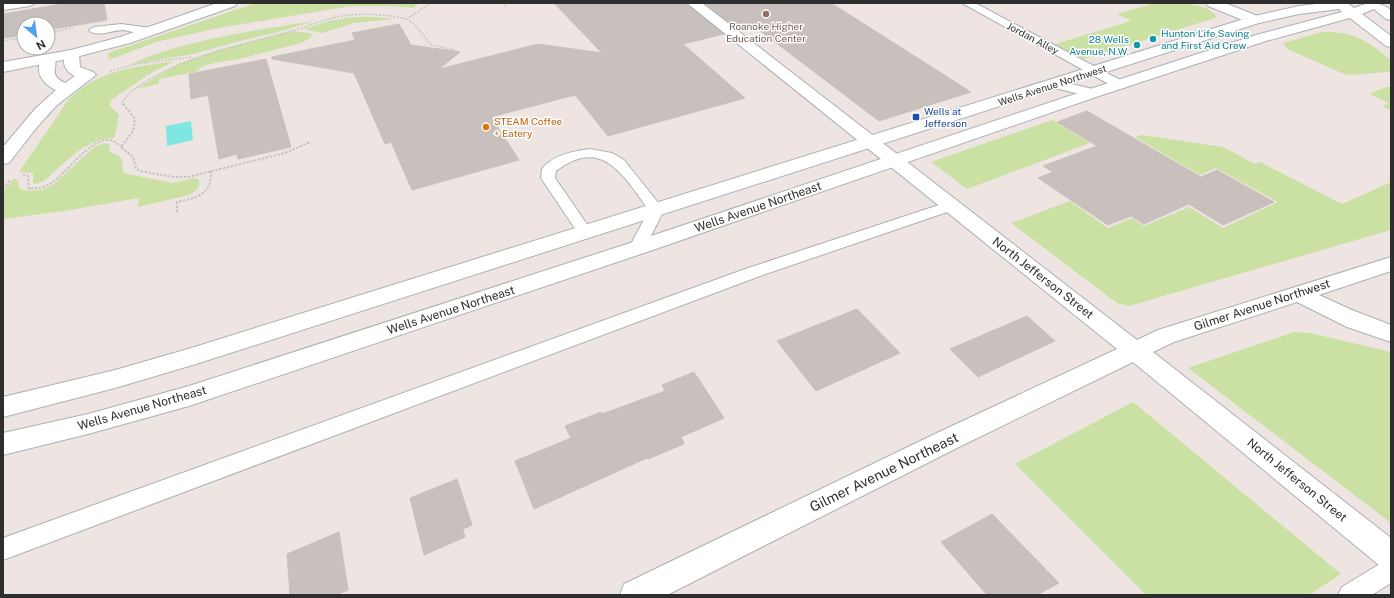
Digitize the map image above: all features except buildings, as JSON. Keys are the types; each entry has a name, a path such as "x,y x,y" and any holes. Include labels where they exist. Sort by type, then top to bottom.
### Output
{"main road":[{"path":"3,67 72,54 125,40 230,3"},
{"name":"North Jefferson Street","path":"694,3 1135,351 1391,556"},
{"path":"1214,3 1255,20"},
{"path":"1376,3 1391,16"},
{"name":"Wells Avenue Northwest","path":"870,143 1255,20 1299,10 1376,3"},
{"path":"1345,7 1391,43"},
{"name":"Wells Avenue Northwest","path":"894,161 1093,93 1261,38 1345,7"},
{"path":"3,159 33,120 53,98 66,88 88,75 75,71 72,67 72,54"},
{"path":"48,59 45,72 47,76 52,82 66,88"},
{"path":"3,407 108,381 188,358 870,143"},
{"name":"Wells Avenue Northeast","path":"3,444 88,424 189,396 637,248 894,161"},
{"name":"Gilmer Avenue Northwest","path":"1135,351 1166,336 1391,264"},
{"path":"1299,293 1334,313 1363,325 1391,334"},
{"name":"Gilmer Avenue Northeast","path":"635,595 948,440 1135,351"}],"lane":[{"path":"3,7 30,3"},
{"name":"Jordan Alley","path":"967,3 1120,85"},
{"path":"94,30 120,27 151,31"},
{"path":"1054,84 1093,93"},
{"path":"585,233 548,178 549,169 557,162 572,155 588,153 602,155 616,160 657,210 637,248"},
{"path":"3,549 754,272 951,206"},
{"path":"1350,595 1391,570"}],"path":[{"path":"407,19 431,3"},
{"path":"504,6 508,3"},
{"path":"121,147 133,131 135,119 122,103 127,94 164,70 198,56 239,43 306,27 320,21 336,17 377,14 407,19 416,26 431,45 454,50 452,51"},
{"path":"3,41 16,39"},
{"path":"106,72 137,64 198,56"},
{"path":"20,174 25,174 28,176 29,189 42,188 51,184 96,143 113,141 133,157 136,168 183,178 285,153 310,142"},
{"path":"177,212 177,202 198,196 210,188 212,180 211,171"}],"green space":[{"path":"256,3 420,3 413,8 392,6 351,6 218,28 156,42 109,60 108,53"},
{"path":"1155,3 1197,5 1211,11 1216,16 1215,18 1084,59 1055,44 1131,21 1117,14"},
{"path":"353,17 395,19 354,23 322,33 304,29 329,21"},
{"path":"314,21 193,54 128,65 150,56 196,42 243,32"},
{"path":"293,31 313,34 309,39 301,43 244,58 203,66 195,72 159,79 159,84 136,89 180,63 222,49"},
{"path":"1322,32 1343,33 1360,38 1375,47 1391,60 1391,72 1354,75 1344,74 1287,49 1283,43"},
{"path":"175,61 151,73 112,99 109,105 119,115 114,138 103,139 84,147 44,181 35,184 33,183 33,173 19,172 69,99 81,89 93,81 119,71"},
{"path":"1386,87 1391,87 1391,111 1382,106 1389,103 1372,95 1371,93"},
{"path":"1052,120 1090,143 967,189 931,162"},
{"path":"1142,135 1223,147 1255,164 1260,162 1342,204 1391,182 1391,230 1129,306 1117,303 1011,223 1070,201 1108,228 1132,218 1144,226 1189,207 1223,228 1278,202 1216,168 1200,175 1135,137"},
{"path":"105,143 110,145 109,152 118,155 122,159 123,173 173,183 194,178 199,180 196,191 189,195 138,207 139,198 64,211 3,219 3,192 14,178 18,182 19,188 23,190 35,191 46,188 54,184 94,147"},
{"path":"1294,332 1310,333 1391,352 1391,523 1188,368"},
{"path":"1133,402 1341,574 1309,595 1146,595 1015,464"}],"water":[{"path":"191,121 193,140 167,146 166,126"}],"place":[{"name":"Roanoke Higher Education Center","path":"766,14"},
{"name":"Hunton Life Saving and First Aid Crew","path":"1153,39"},
{"name":"28 Wells Avenue, N.W.","path":"1137,45"},
{"name":"Wells at Jefferson","path":"916,117"},
{"name":"STEAM Coffee + Eatery","path":"486,127"}]}
